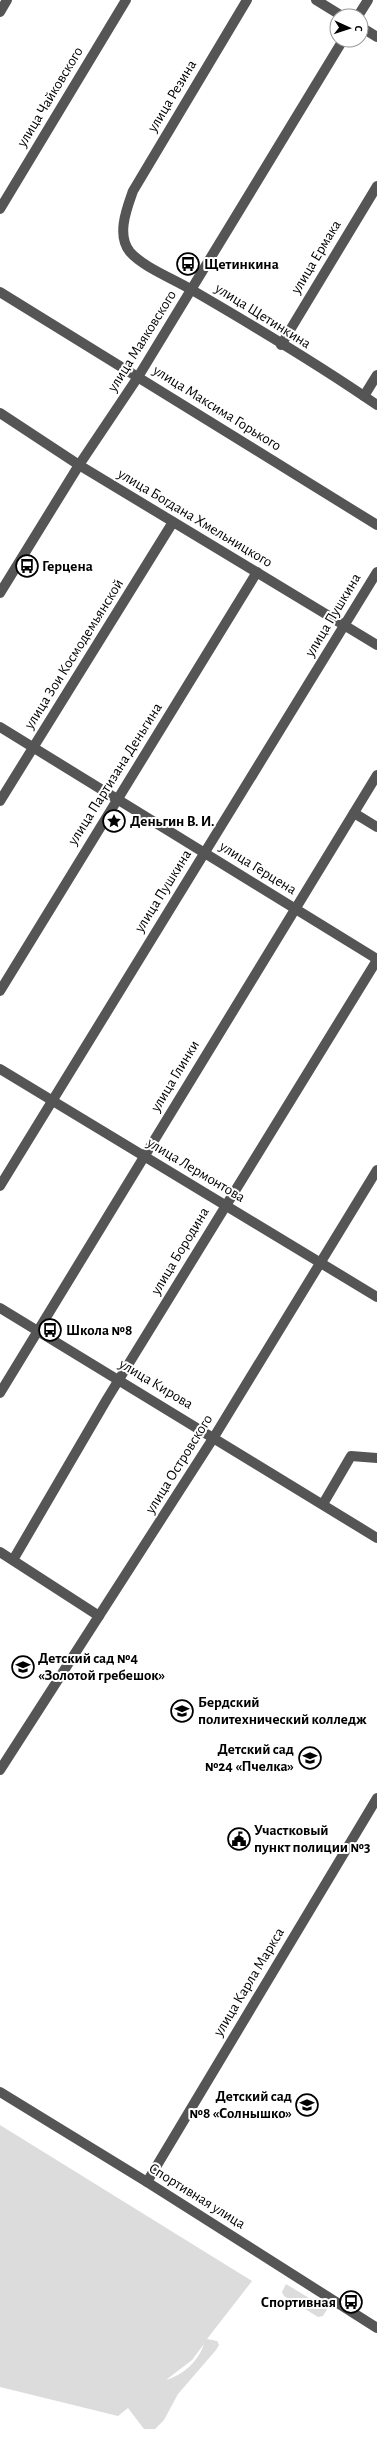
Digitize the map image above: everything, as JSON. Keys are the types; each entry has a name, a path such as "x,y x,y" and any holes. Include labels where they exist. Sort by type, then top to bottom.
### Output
{"street":[{"path":"0,12 7,0"},
{"name":"улица Чайковского","path":"0,209 126,0"},
{"name":"улица Резина","path":"126,209 137,184 247,0"},
{"path":"316,0 329,8"},
{"name":"улица Маяковского","path":"0,593 79,465 138,377 338,48"},
{"name":"улица Ермака","path":"281,344 377,186"},
{"name":"улица Щетинкина","path":"126,209 124,224 129,251 138,259 192,289 377,405"},
{"name":"улица Максима Горького","path":"0,292 377,525"},
{"path":"364,396 377,375"},
{"name":"улица Богдана Хмельницкого","path":"0,413 79,465 377,645"},
{"name":"улица Зои Космодемьянской","path":"0,801 174,522"},
{"name":"улица Партизана Деньгина","path":"0,991 257,572"},
{"name":"улица Пушкина","path":"0,1186 377,572"},
{"name":"улица Герцена","path":"0,727 377,960"},
{"name":"улица Глинки","path":"0,1393 377,776"},
{"path":"354,813 377,827"},
{"name":"улица Бородина","path":"13,1560 119,1380 377,960"},
{"name":"улица Лермонтова","path":"0,1069 377,1297"},
{"name":"улица Островского","path":"0,1770 214,1437 377,1170"},
{"name":"улица Кирова","path":"0,1308 214,1437 377,1538"},
{"path":"323,1504 351,1456 377,1458"},
{"path":"0,1552 98,1616"},
{"name":"улица Карла Маркса","path":"147,2182 377,1798"},
{"name":"Спортивная улица","path":"0,2092 147,2182 377,2328"}],"shaded area":[{"path":"0,2125 252,2281 207,2339 217,2341 219,2345 216,2350 178,2394 164,2420 155,2429 144,2429 128,2408 118,2416 0,2387","holes":["204,2344 201,2351 189,2367 178,2375 166,2380 192,2360"]},
{"path":"286,2284 327,2309 323,2316 318,2317 284,2296 282,2292"}],"place":[{"name":"Щетинкина","path":"188,264"},
{"name":"Герцена","path":"27,566"},
{"name":"Деньгин В. И.","path":"114,821"},
{"name":"Школа №8","path":"50,1330"},
{"name":"Детский сад №4 «Золотой гребешок»","path":"23,1667"},
{"name":"Бердский политехнический колледж","path":"182,1711"},
{"name":"Детский сад №24 «Пчелка»","path":"310,1758"},
{"name":"Участковый пункт полиции №3","path":"239,1839"},
{"name":"Детский сад №8 «Солнышко»","path":"307,2105"},
{"name":"Спортивная","path":"351,2302"}]}
